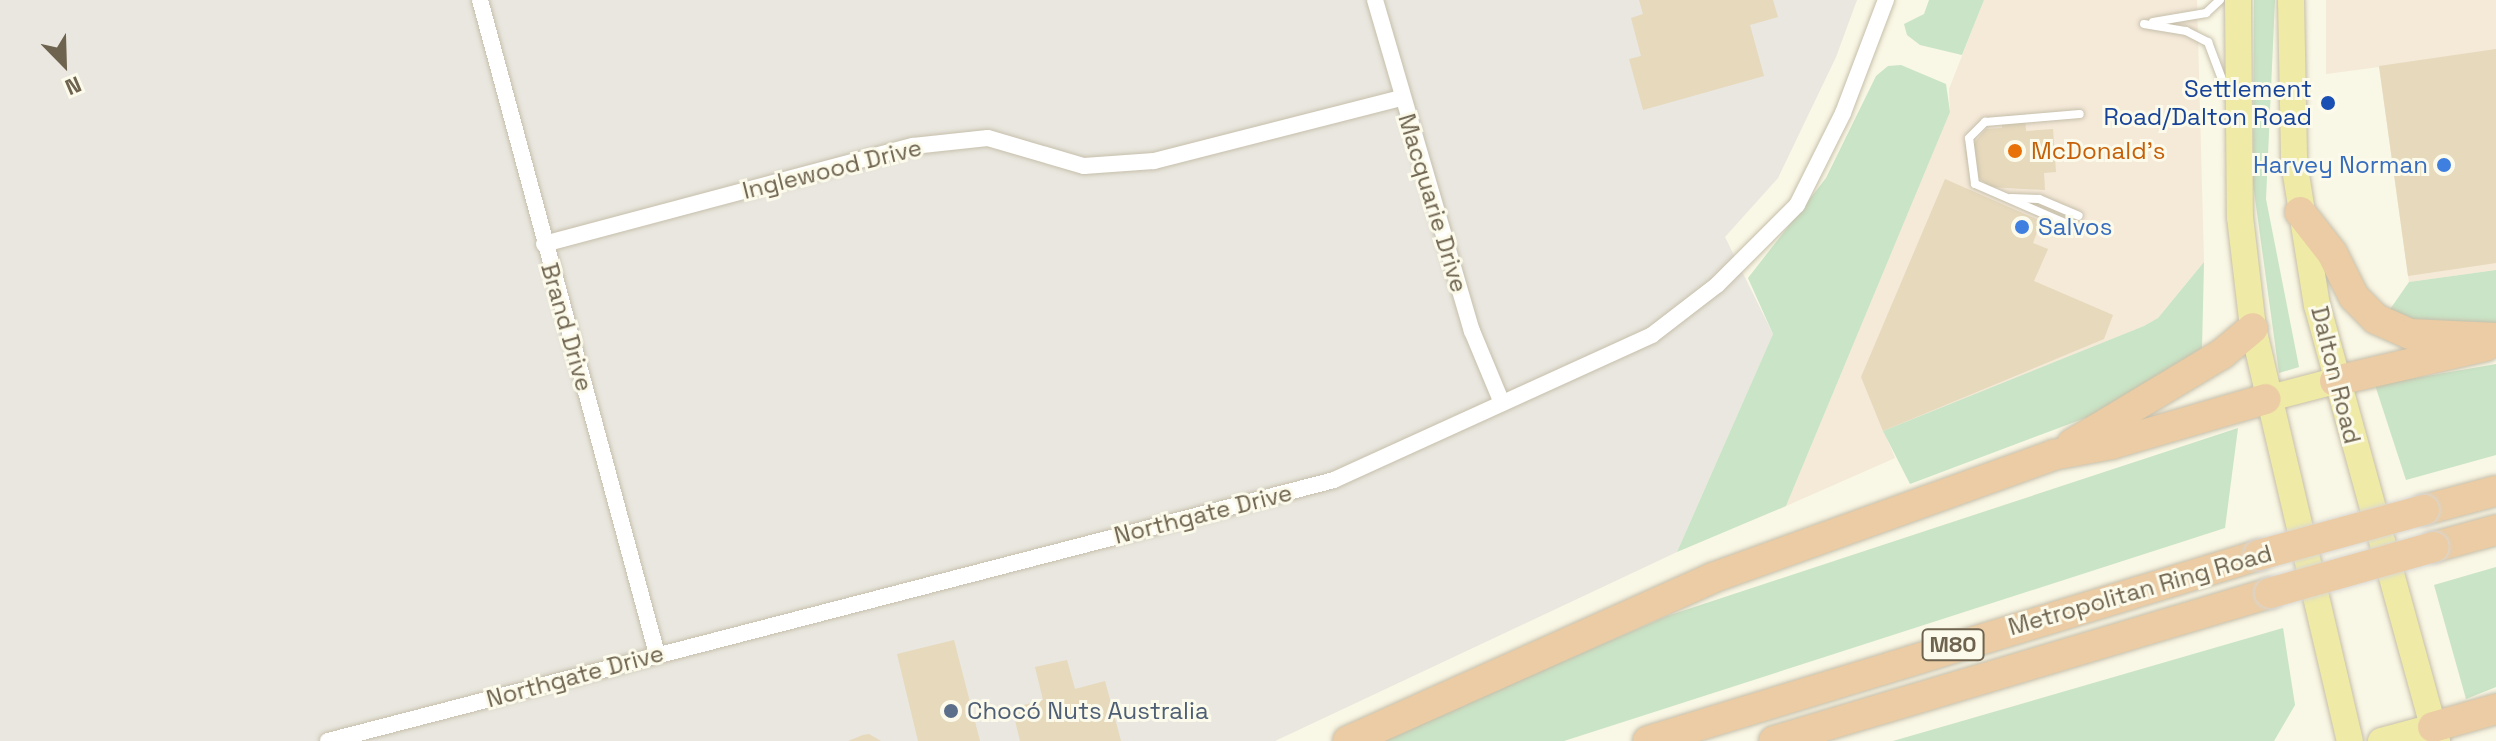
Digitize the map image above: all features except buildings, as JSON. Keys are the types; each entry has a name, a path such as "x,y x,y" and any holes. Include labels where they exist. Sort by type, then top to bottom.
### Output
{"highway":[{"path":"2300,212 2332,253 2354,297 2376,319 2410,334 2496,341"},
{"path":"2053,455 2222,354 2253,328"},
{"path":"2335,381 2496,341"},
{"path":"1348,741 1712,578 2053,455 2112,444 2266,399"},
{"name":"Metropolitan Ring Road","path":"1648,741 2259,555 2496,491"},
{"name":"Metropolitan Ring Road","path":"1774,741 2270,593 2496,530"},
{"path":"2435,734 2496,709"}],"main road":[{"path":"2238,0 2236,116 2253,328 2266,399 2350,741"},
{"name":"Dalton Road","path":"2291,0 2300,212 2335,381 2435,734"},
{"path":"2266,399 2335,381"},
{"path":"2381,741 2435,734"}],"street":[{"name":"Brand Drive","path":"480,0 657,654"},
{"name":"Macquarie Drive","path":"1375,0 1472,331 1502,403"},
{"name":"Northgate Drive","path":"328,741 1334,480 1652,335 1717,285 1797,205 1843,113 1886,0"},
{"name":"Inglewood Drive","path":"544,244 913,146 988,138 1084,166 1154,161 1402,98"}],"lane":[{"path":"2220,0 2199,15 2144,24 2186,31 2208,42 2236,116"},
{"path":"2074,227 2010,198 1983,190 1972,179 1969,138 1974,129 1998,120 2080,114"},
{"path":"2010,198 2039,199 2079,216"}],"shaded area":[{"path":"0,0 1857,0 1836,57 1778,178 1725,237 1773,334 1677,552 1275,741 0,741"},
{"path":"1984,0 2197,0 2204,262 2158,318 1884,431 1895,458 1786,506 1950,112 1949,89"},
{"name":"Harvey Norman","path":"2326,0 2496,0 2496,270 2409,282 2379,67 2326,74"}],"green space":[{"path":"1929,0 1984,0 1962,55 1920,45 1907,35 1904,24 1924,14"},
{"path":"2254,0 2275,0 2266,199 2299,367 2279,373 2253,184"},
{"path":"1901,65 1946,84 1950,112 1786,506 1677,552 1773,334 1748,278 1826,178 1876,76 1888,66"},
{"path":"2204,262 2202,348 2096,414 1910,484 1883,431 2144,326 2158,318"},
{"path":"2496,270 2496,325 2422,327 2386,315 2409,282"},
{"path":"2496,364 2496,455 2406,480 2375,385"},
{"path":"2238,428 2225,528 1564,741 1380,741 1667,616"},
{"path":"2496,567 2496,687 2466,699 2434,585"},
{"path":"2283,628 2295,705 2274,741 1893,741"}],"place":[{"name":"Settlement Road/Dalton Road","path":"2328,103"},
{"name":"McDonald's","path":"2015,151"},
{"name":"Harvey Norman","path":"2444,165"},
{"name":"Salvos","path":"2022,227"},
{"name":"Chocó Nuts Australia","path":"951,711"}]}
